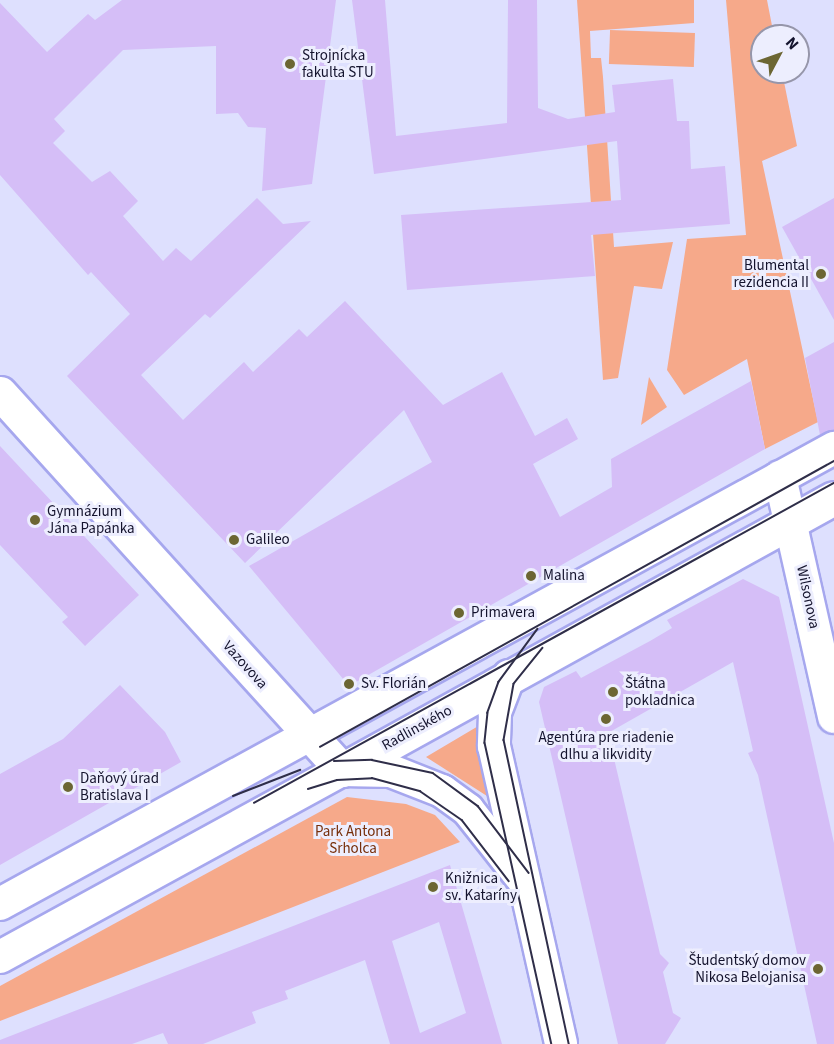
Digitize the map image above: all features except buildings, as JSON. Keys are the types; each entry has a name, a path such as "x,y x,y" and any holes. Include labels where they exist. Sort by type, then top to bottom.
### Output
{"main road":[{"name":"Vazovova","path":"0,393 308,736 342,770"},
{"name":"Radlinského","path":"342,770 834,498"}],"street":[{"path":"0,904 834,448"},
{"name":"Wilsonova","path":"780,477 792,521 834,717"},
{"path":"509,676 495,713 494,746 521,877 561,1044"},
{"path":"342,770 391,771 449,795 468,810 521,877"},
{"name":"Radlinského","path":"0,957 342,770"}],"green space":[{"path":"577,0 694,0 694,23 590,31 591,58 601,58 614,247 673,242 662,289 634,286 618,378 603,380"},
{"path":"726,0 767,0 772,24 750,24 750,84 784,84 797,146 762,161 818,422 765,449 747,359 684,395 667,370 687,239 746,235"},
{"path":"610,30 695,33 694,67 609,64"},
{"path":"649,377 667,407 641,425"},
{"path":"480,725 480,742 487,796 426,757"},
{"name":"Park Antona Srholca","path":"347,797 406,804 435,815 460,842 0,1021 0,986"}],"tram line":[{"path":"320,747 834,461"},
{"path":"254,803 834,483"},
{"path":"538,629 499,682 488,713 485,743 552,1044"},
{"path":"543,648 514,684 504,740 569,1044"},
{"path":"334,761 372,760 433,773 478,806 529,873"},
{"path":"233,796 300,770"},
{"path":"308,789 337,780 372,778 420,791 462,820 509,881"}],"place":[{"name":"Strojnícka fakulta STU","path":"290,64"},
{"name":"Blumental rezidencia II","path":"821,274"},
{"name":"Gymnázium Jána Papánka","path":"35,520"},
{"name":"Galileo","path":"234,540"},
{"name":"Malina","path":"531,576"},
{"name":"Primavera","path":"459,613"},
{"name":"Sv. Florián","path":"349,684"},
{"name":"Štátna pokladnica","path":"613,692"},
{"name":"Agentúra pre riadenie dlhu a likvidity","path":"606,719"},
{"name":"Daňový úrad Bratislava I","path":"68,787"},
{"name":"Knižnica sv. Kataríny","path":"433,887"},
{"name":"Študentský domov Nikosa Belojanisa","path":"818,969"}]}
